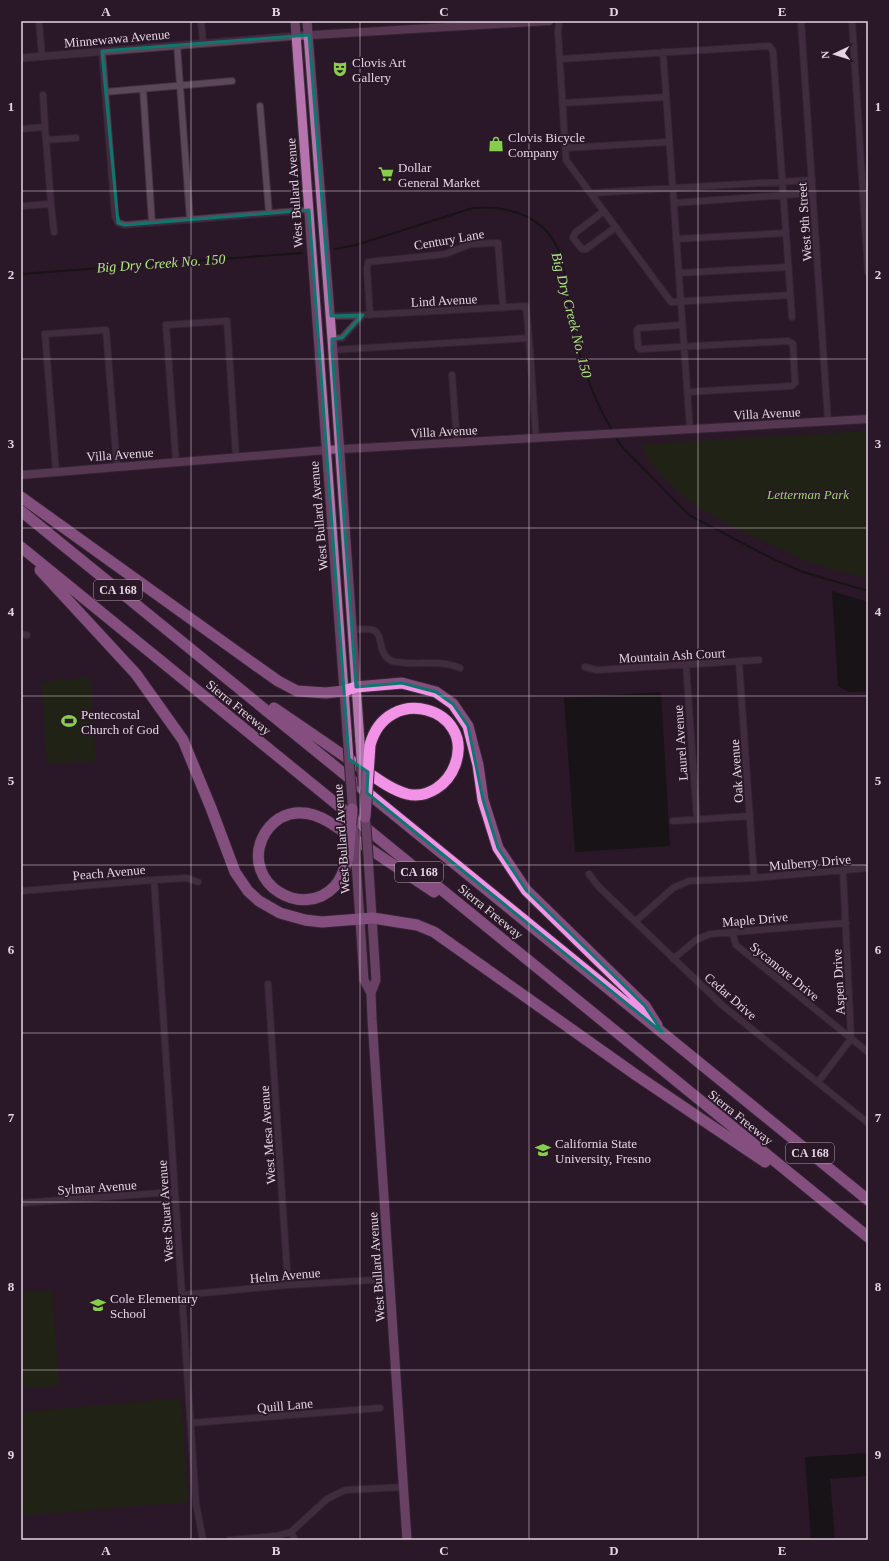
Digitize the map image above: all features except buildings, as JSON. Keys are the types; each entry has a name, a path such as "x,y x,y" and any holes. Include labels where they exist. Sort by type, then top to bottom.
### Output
{"highway":[{"path":"21,497 278,681 297,691 312,693 344,691 356,687 402,683 436,692 453,704 468,726 478,765 483,800 498,848 526,890 645,1006 663,1034"},
{"name":"Sierra Freeway","path":"21,511 216,668 868,1200"},
{"path":"21,549 136,674 182,740 211,808 231,864 240,881 248,891 269,907 293,918 322,922 373,918 417,925 434,932 636,1075 817,1197"},
{"name":"Sierra Freeway","path":"21,549 496,933 817,1197 868,1237"},
{"path":"216,668 379,779 407,794 427,793 441,785 452,772 458,756 457,740 449,724 437,714 421,708 407,708 390,715 376,729 365,743 365,817"},
{"path":"352,809 352,860 341,877 327,892 308,900 298,900 280,894 272,888 261,872 258,854 259,845 265,833 273,823 280,818 297,813 318,816 496,933"}],"main road":[{"name":"West Bullard Avenue","path":"295,21 352,809"},
{"name":"West Bullard Avenue","path":"307,21 332,339 356,687 365,743"},
{"name":"Minnewawa Avenue","path":"296,36 550,21"},
{"path":"299,82 307,104 309,133 312,139 317,142"},
{"path":"309,210 316,216 318,244 326,276"},
{"name":"Villa Avenue","path":"21,475 339,449 868,419"},
{"path":"335,565 345,602 347,625 353,630"},
{"name":"West Bullard Avenue","path":"365,817 376,980 371,993"},
{"name":"West Bullard Avenue","path":"352,860 360,919 364,980 371,993 407,1540"}],"street":[{"path":"39,21 42,57"},
{"path":"201,21 203,42"},
{"path":"559,21 558,32 566,160 671,302 790,295"},
{"name":"West 9th Street","path":"801,21 828,422"},
{"path":"852,21 868,272"},
{"name":"Minnewawa Avenue","path":"21,58 203,42 296,36"},
{"path":"177,45 190,220"},
{"path":"560,59 769,46 773,51 792,317"},
{"path":"102,51 115,216 118,223 125,225 309,210"},
{"path":"663,52 690,430"},
{"path":"105,92 232,82"},
{"path":"143,89 152,223"},
{"path":"43,95 54,232"},
{"path":"562,103 666,97"},
{"path":"260,106 269,213"},
{"path":"21,129 45,127"},
{"path":"46,140 76,138"},
{"path":"565,148 669,142"},
{"path":"591,193 812,180"},
{"path":"674,204 813,193"},
{"path":"21,206 52,204"},
{"path":"604,211 575,233 573,238 582,249 586,249 616,227"},
{"path":"676,239 786,233"},
{"name":"Century Lane","path":"370,315 366,269 368,262 445,254 471,244 498,243 503,308"},
{"path":"679,273 788,267"},
{"name":"Lind Avenue","path":"330,316 526,306 529,338"},
{"path":"332,339 342,338 363,315"},
{"path":"176,462 166,325 227,321 236,457"},
{"path":"682,325 639,328 637,330 638,347 640,349 788,341 793,344 795,383 792,386 687,392"},
{"path":"56,472 45,334 106,330 117,467"},
{"path":"332,350 529,338 536,438"},
{"path":"452,375 457,442"},
{"path":"353,630 370,630 376,632 380,639 382,652 392,661 434,662 460,668"},
{"name":"Mountain Ash Court","path":"586,667 597,670 759,660"},
{"name":"Oak Avenue","path":"739,662 754,878"},
{"name":"Laurel Avenue","path":"686,665 697,820"},
{"path":"673,821 750,816"},
{"name":"Mulberry Drive","path":"636,921 673,888 689,881 754,878 868,868"},
{"name":"Aspen Drive","path":"843,870 852,1039"},
{"name":"Cedar Drive","path":"589,874 598,886 722,1005 868,1123"},
{"name":"Peach Avenue","path":"21,891 187,878 198,882"},
{"name":"West Stuart Avenue","path":"154,880 196,1504 203,1540"},
{"name":"Maple Drive","path":"674,959 696,940 710,934 846,923"},
{"name":"Sycamore Drive","path":"732,932 736,945 868,1052"},
{"name":"West Mesa Avenue","path":"268,984 288,1285"},
{"path":"818,1082 852,1039"},
{"name":"Sylmar Avenue","path":"21,1204 175,1192"},
{"name":"Helm Avenue","path":"182,1295 288,1285 390,1278"},
{"name":"Quill Lane","path":"191,1424 380,1408"},
{"path":"230,1540 276,1536 291,1532 327,1499 345,1490 404,1487"},
{"path":"291,1532 295,1540"}],"highlighted area":[{"path":"309,35 331,316 363,315 342,338 332,339 356,687 402,683 436,692 453,704 468,726 483,800 498,848 526,890 645,1006 663,1033 367,793 368,772 349,759 309,210 125,225 118,223 102,51"}],"green space":[{"name":"Letterman Park","path":"868,431 868,579 808,562 715,518 685,498 671,486 650,462 641,444"},
{"name":"Pentecostal Church of God","path":"90,677 96,761 47,764 41,682"},
{"path":"52,1290 59,1386 21,1388 21,1292"},
{"path":"181,1398 188,1502 21,1516 21,1412"}],"shaded area":[{"path":"832,591 868,602 868,691 849,692 838,686"},
{"path":"661,692 670,846 575,852 564,698"},
{"path":"868,1453 868,1476 830,1479 835,1540 811,1540 805,1457"}],"waterway":[{"name":"Big Dry Creek No. 150","path":"335,249 356,245 473,208 513,211 537,222 554,241 560,254 564,270 570,316 579,352 593,393 613,432"},
{"name":"Big Dry Creek No. 150","path":"21,274 302,253"},
{"name":"Big Dry Creek No. 150","path":"615,436 622,447 689,515 773,559 803,572 868,591"}],"place":[{"name":"Clovis Art Gallery","path":"340,69"},
{"name":"Clovis Bicycle Company","path":"496,144"},
{"name":"Dollar General Market","path":"386,174"},
{"name":"Pentecostal Church of God","path":"69,721"},
{"name":"California State University, Fresno","path":"543,1150"},
{"name":"Cole Elementary School","path":"98,1305"}]}
